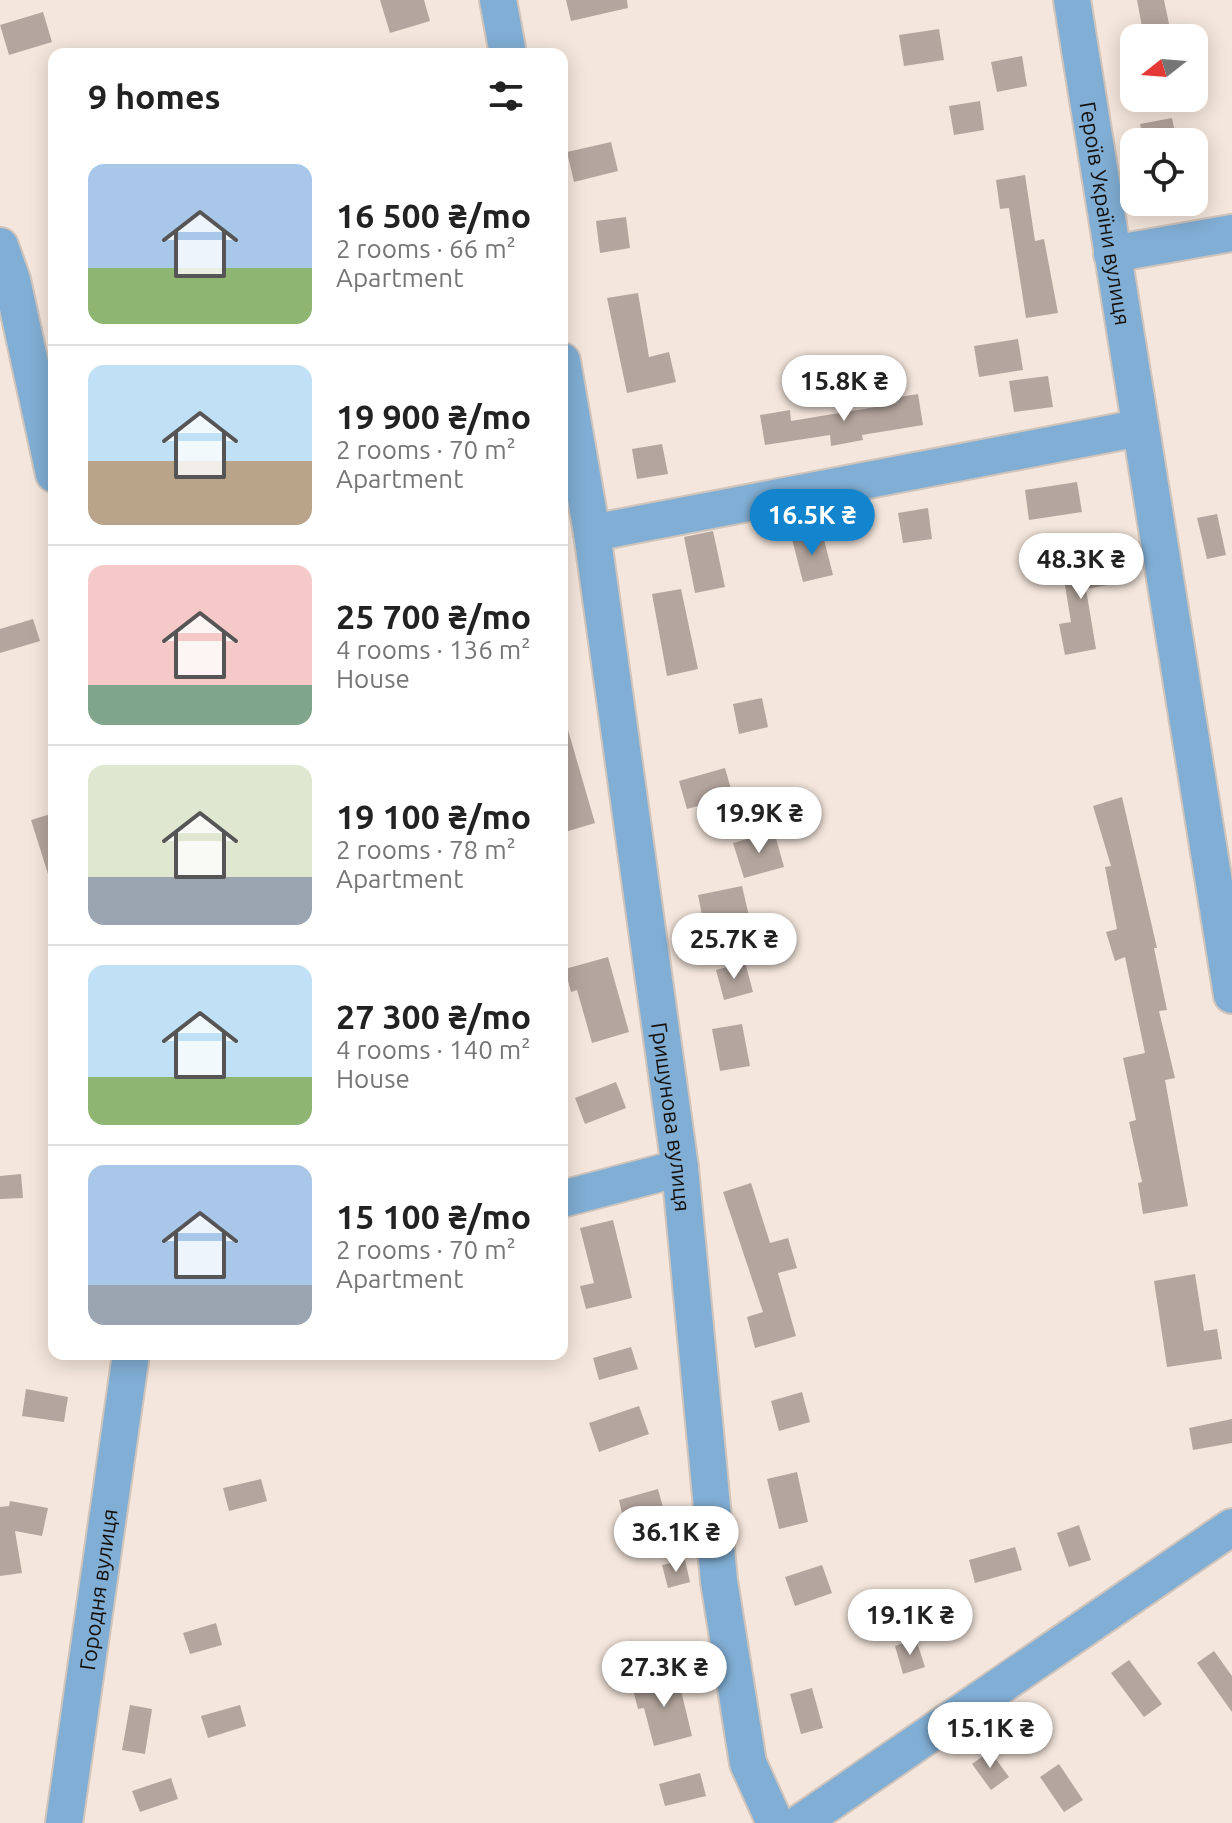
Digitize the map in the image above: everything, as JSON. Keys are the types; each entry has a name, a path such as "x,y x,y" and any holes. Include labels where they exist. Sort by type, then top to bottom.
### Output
{"street":[{"path":"498,0 507,48"},
{"name":"Героїв України вулиця","path":"1072,0 1232,995"},
{"path":"1112,254 1232,233"},
{"path":"0,246 12,280 48,446"},
{"name":"Гришунова вулиця","path":"568,395 592,533 680,1168 719,1581 748,1763 775,1823"},
{"path":"592,533 1139,428"},
{"path":"568,1197 680,1168"},
{"name":"Городня вулиця","path":"64,1823 130,1360"},
{"path":"800,1823 1232,1527"}],"building":[{"path":"380,0 424,0 430,21 390,33"},
{"path":"566,0 627,0 628,8 571,21"},
{"path":"1137,0 1164,0 1169,24 1141,24"},
{"path":"43,12 52,42 9,55 0,25"},
{"path":"939,29 944,60 904,66 899,35"},
{"path":"1022,56 1027,86 997,92 991,62"},
{"path":"980,101 984,130 954,135 949,106"},
{"path":"1172,118 1174,128 1141,128 1140,124"},
{"path":"611,142 618,171 574,182 568,152"},
{"path":"1025,175 1035,241 1044,239 1058,313 1026,318 1009,208 1000,209 996,180"},
{"path":"626,217 630,248 600,253 596,221"},
{"path":"638,293 649,357 669,352 676,382 627,393 607,298"},
{"path":"1018,339 1023,370 979,377 974,346"},
{"path":"1048,376 1053,407 1014,412 1009,381"},
{"path":"918,394 923,425 862,435 863,440 831,446 830,435 765,445 760,415 790,410 791,421 888,405 887,399"},
{"path":"662,444 668,474 637,479 632,449"},
{"path":"1077,482 1082,512 1029,520 1025,490"},
{"path":"928,508 932,539 903,543 898,513"},
{"path":"1217,514 1226,555 1207,559 1197,518"},
{"path":"713,531 725,587 695,593 684,537"},
{"path":"822,532 833,575 803,582 792,539"},
{"path":"1104,554 1108,585 1086,589 1096,649 1065,655 1059,624 1071,622 1061,561"},
{"path":"681,589 698,669 667,676 652,594"},
{"path":"33,619 40,641 0,653 0,629"},
{"path":"762,698 768,727 739,734 733,704"},
{"path":"568,730 595,823 568,831"},
{"path":"725,768 733,796 687,809 679,781"},
{"path":"1122,797 1157,948 1154,948 1167,1010 1159,1011 1175,1078 1165,1080 1188,1206 1143,1214 1138,1183 1142,1182 1129,1122 1136,1120 1123,1058 1145,1053 1125,957 1115,961 1106,932 1117,929 1105,867 1111,866 1093,806"},
{"path":"48,815 48,874 31,820"},
{"path":"774,831 784,867 744,878 733,843"},
{"path":"742,886 749,916 704,925 698,895"},
{"path":"608,957 629,1032 592,1043 577,990 571,992 568,968"},
{"path":"745,962 753,992 724,1000 716,970"},
{"path":"742,1024 750,1066 720,1071 712,1029"},
{"path":"616,1082 626,1108 585,1124 575,1098"},
{"path":"21,1174 23,1198 0,1199 0,1176"},
{"path":"751,1183 770,1243 788,1238 797,1268 778,1273 796,1336 755,1348 747,1317 763,1312 723,1192"},
{"path":"613,1220 632,1298 586,1309 580,1286 594,1283 580,1228"},
{"path":"1195,1274 1204,1331 1217,1329 1222,1359 1167,1367 1154,1281"},
{"path":"631,1347 638,1369 599,1380 593,1358"},
{"path":"26,1389 68,1397 64,1422 22,1416"},
{"path":"802,1392 810,1422 779,1431 771,1401"},
{"path":"639,1406 649,1434 599,1452 589,1423"},
{"path":"1232,1419 1232,1443 1193,1450 1189,1428"},
{"path":"797,1472 808,1522 779,1529 767,1479"},
{"path":"261,1479 267,1501 229,1511 223,1488"},
{"path":"658,1489 664,1511 624,1522 619,1500"},
{"path":"10,1501 48,1508 42,1536 15,1531 22,1573 0,1576 0,1507 9,1506"},
{"path":"1079,1525 1091,1560 1069,1567 1057,1533"},
{"path":"1015,1547 1022,1570 975,1583 969,1560"},
{"path":"685,1560 690,1582 668,1588 662,1565"},
{"path":"822,1565 832,1593 795,1606 785,1577"},
{"path":"216,1623 222,1645 190,1654 183,1633"},
{"path":"916,1639 925,1667 903,1674 895,1646"},
{"path":"1214,1651 1232,1676 1232,1712 1197,1663"},
{"path":"1129,1660 1162,1704 1144,1717 1111,1673"},
{"path":"677,1674 692,1736 654,1746 644,1708 638,1709 632,1686"},
{"path":"812,1688 823,1728 801,1734 790,1694"},
{"path":"130,1705 152,1709 145,1754 122,1750"},
{"path":"240,1705 246,1726 208,1738 201,1716"},
{"path":"990,1751 1009,1777 991,1790 972,1764"},
{"path":"1059,1764 1083,1800 1064,1812 1040,1777"},
{"path":"700,1773 706,1796 665,1806 659,1784"},
{"path":"171,1778 178,1799 140,1812 132,1791"}]}
